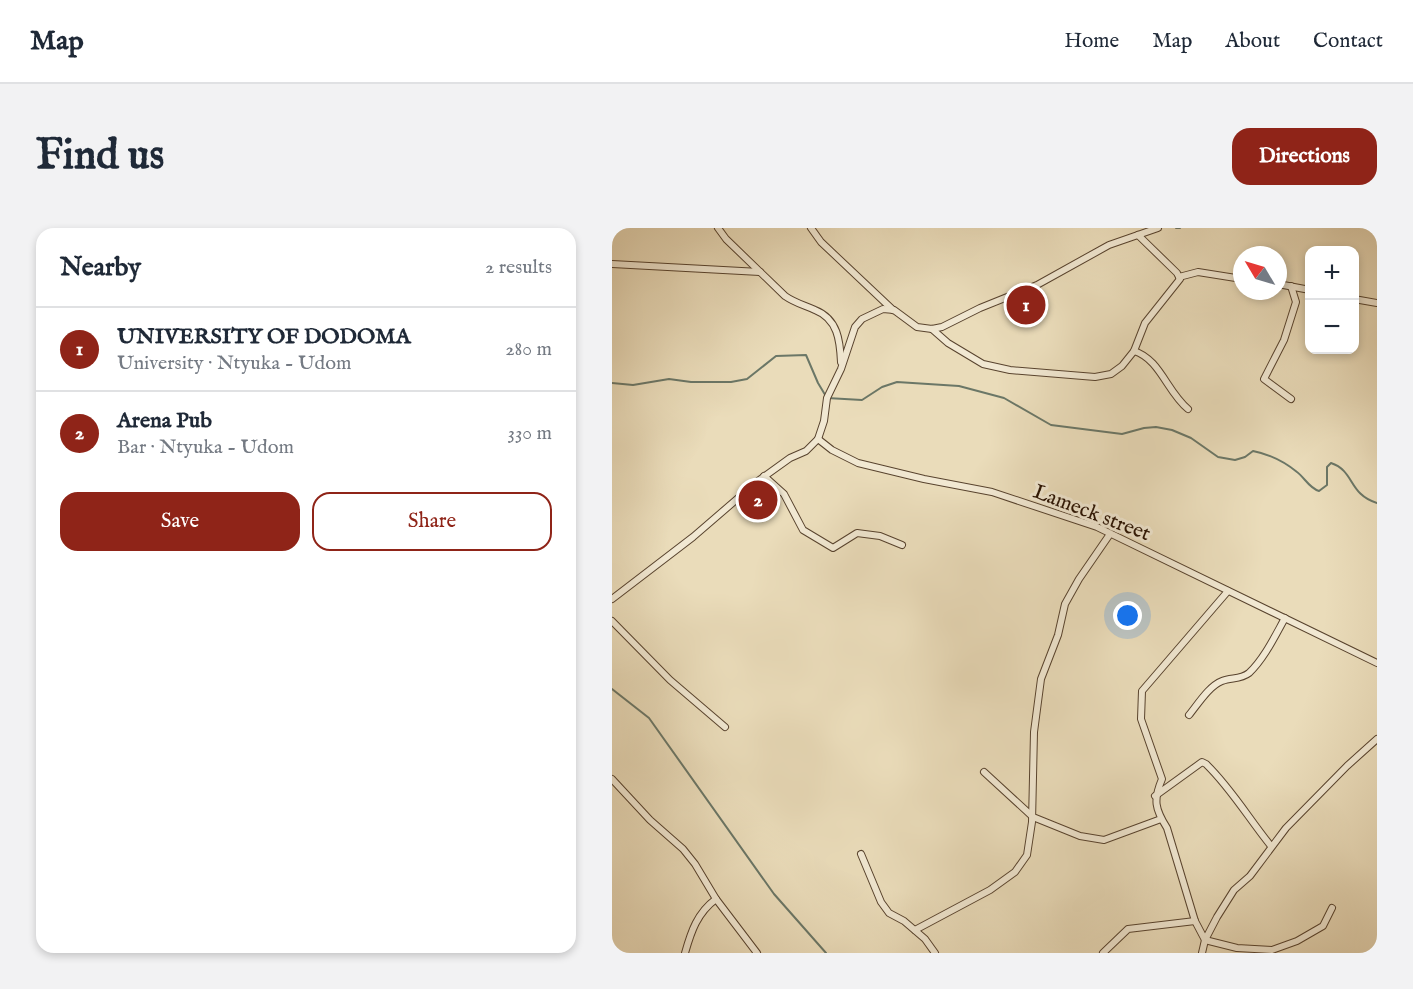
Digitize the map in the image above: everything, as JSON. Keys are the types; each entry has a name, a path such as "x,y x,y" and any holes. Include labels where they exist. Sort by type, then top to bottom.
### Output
{"street":[{"path":"718,228 726,239 795,303 822,313 830,320 840,343 841,369"},
{"path":"812,228 821,242 894,310 917,327 932,329 951,324 981,308 1037,285 1109,245 1158,228"},
{"path":"1138,235 1179,277"},
{"path":"612,264 760,272"},
{"path":"1179,277 1198,272 1233,278"},
{"path":"932,329 969,357 983,364 1010,370 1095,376 1111,374 1122,366 1134,351 1145,323 1178,282 1179,277"},
{"path":"1287,285 1305,289"},
{"path":"1291,286 1296,302 1284,340 1264,379 1291,399"},
{"path":"1359,300 1377,303"},
{"path":"612,599 693,537 764,476 790,458 806,451 819,439 827,398 841,369 855,327 862,319 883,309 894,310"},
{"path":"1134,351 1147,357 1162,375 1175,397 1188,409"},
{"name":"Lameck street","path":"819,439 832,450 858,463 924,480 992,492 1075,519 1377,663"},
{"path":"764,476 784,494 803,530 833,548 857,533 880,536 902,545"},
{"path":"915,930 990,890 1015,872 1027,855 1033,817 1034,732 1041,679 1054,648 1065,604 1110,534"},
{"path":"1228,591 1142,692 1141,719 1162,779 1155,796 1161,819 1167,828 1195,921 1205,940 1237,948 1272,950 1297,941 1323,926 1332,908"},
{"path":"1189,715 1211,689 1222,680 1235,680 1248,674 1262,657 1286,618"},
{"path":"612,621 670,680 725,727"},
{"path":"1202,953 1205,940 1234,890 1250,876 1286,828 1377,739"},
{"path":"1155,796 1202,762 1222,779 1251,822 1271,846"},
{"path":"984,772 1033,817 1080,836 1104,840 1161,819"},
{"path":"612,779 650,820 683,849 716,899 758,953"},
{"path":"861,854 881,902 889,913 915,930 935,953"},
{"path":"685,953 697,919 706,906 716,899"},
{"path":"1103,953 1128,930 1195,921"}],"waterway":[{"path":"612,383 633,385 669,379 691,382 731,382 747,379 776,356 806,355 827,398 862,400 882,387 897,382 959,386 1004,398 1051,425 1122,434 1156,427 1172,430 1191,438 1218,457 1235,460 1253,451 1259,452 1287,465 1300,474 1312,488 1319,491 1327,485 1327,467 1331,463 1344,471 1361,494 1377,503"},
{"path":"612,689 649,718 774,894 826,953"}],"place":[{"name":"UNIVERSITY OF DODOMA","path":"1026,305"},
{"name":"Arena Pub","path":"758,500"}]}
